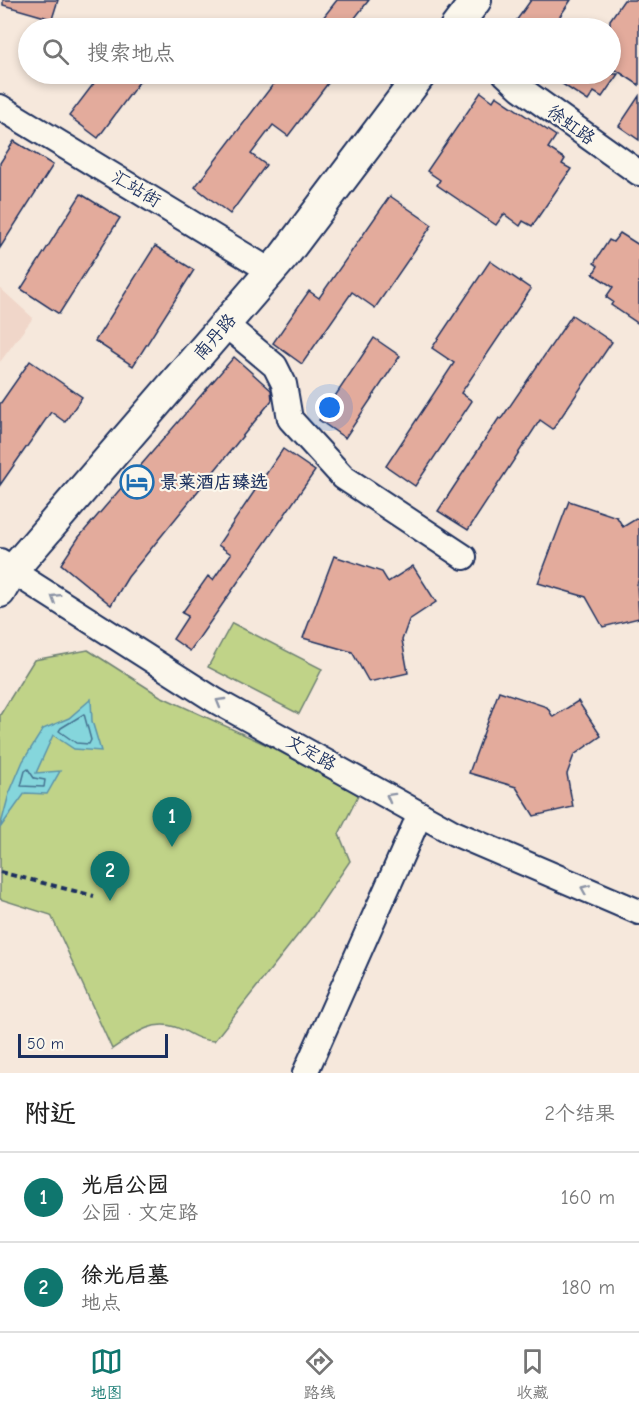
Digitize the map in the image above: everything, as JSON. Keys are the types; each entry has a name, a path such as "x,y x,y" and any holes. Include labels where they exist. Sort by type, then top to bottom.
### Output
{"main road":[{"name":"南丹路","path":"4,575 272,272 413,84"}],"street":[{"name":"徐虹路","path":"516,84 639,173"},
{"name":"汇站街","path":"0,107 272,272"},
{"path":"226,325 275,366 284,384 291,419 343,477 464,557"},
{"name":"文定路","path":"4,575 216,701 454,833 639,912"},
{"path":"305,1073 420,814"}],"path":[{"path":"0,872 94,896"}],"shaded area":[{"path":"0,288 33,318 0,362"}],"green space":[{"path":"232,623 322,669 299,714 208,667"},
{"path":"88,650 160,696 269,746 359,794 339,834 350,861 312,917 214,1041 175,1027 157,1025 141,1030 112,1049 51,915 0,899 0,715 34,660"}],"water":[{"path":"91,699 92,721 101,751 74,749 53,735 36,773 60,771 47,794 25,793 0,828 9,794 23,761 43,729 69,718"}],"building":[{"path":"3,0 58,0 52,18 3,5"},
{"path":"337,0 369,0 355,18 323,18"},
{"path":"531,0 571,0 559,18 518,18"},
{"path":"624,0 639,0 639,85 621,73 621,18 611,18"},
{"path":"93,84 138,84 98,138 69,116"},
{"path":"273,84 327,84 288,136 273,125 251,154 266,165 230,214 195,187"},
{"path":"562,84 611,84 602,97 594,92 588,101"},
{"path":"481,92 493,101 496,96 556,136 548,148 565,159 562,164 571,169 532,226 523,221 520,226 504,214 496,225 437,185 440,180 427,171"},
{"path":"639,96 639,140 619,126"},
{"path":"14,141 53,165 0,248 0,163"},
{"path":"81,194 120,218 59,314 21,289"},
{"path":"390,196 432,225 375,308 352,292 302,364 273,343 309,291 319,298"},
{"path":"620,233 639,245 639,324 611,305 613,302 606,297 613,287 593,274 598,266 594,263 609,240 613,242"},
{"path":"155,246 194,270 133,366 95,341"},
{"path":"490,261 531,289 461,393 472,401 415,486 386,466 454,363 432,348"},
{"path":"572,315 612,342 553,429 540,420 468,530 438,511 499,418 501,419"},
{"path":"374,338 400,356 345,438 319,420"},
{"path":"234,357 271,390 272,400 128,577 111,605 61,564 79,537"},
{"path":"30,361 82,397 65,422 51,412 0,485 0,404"},
{"path":"283,449 315,471 190,651 173,639 188,616 182,613 208,576 213,580 231,554 218,545"},
{"path":"569,501 617,517 623,527 639,517 637,585 639,618 603,627 586,597 538,583"},
{"path":"334,556 382,572 388,582 413,566 436,602 409,620 402,640 408,673 369,682 352,652 303,638"},
{"path":"499,691 547,707 553,717 578,701 601,736 574,755 567,774 573,807 534,816 516,787 469,773"}],"place":[{"name":"景莱酒店臻选","path":"137,482"},
{"name":"光启公园","path":"172,847"},
{"name":"徐光启墓","path":"110,901"}]}
